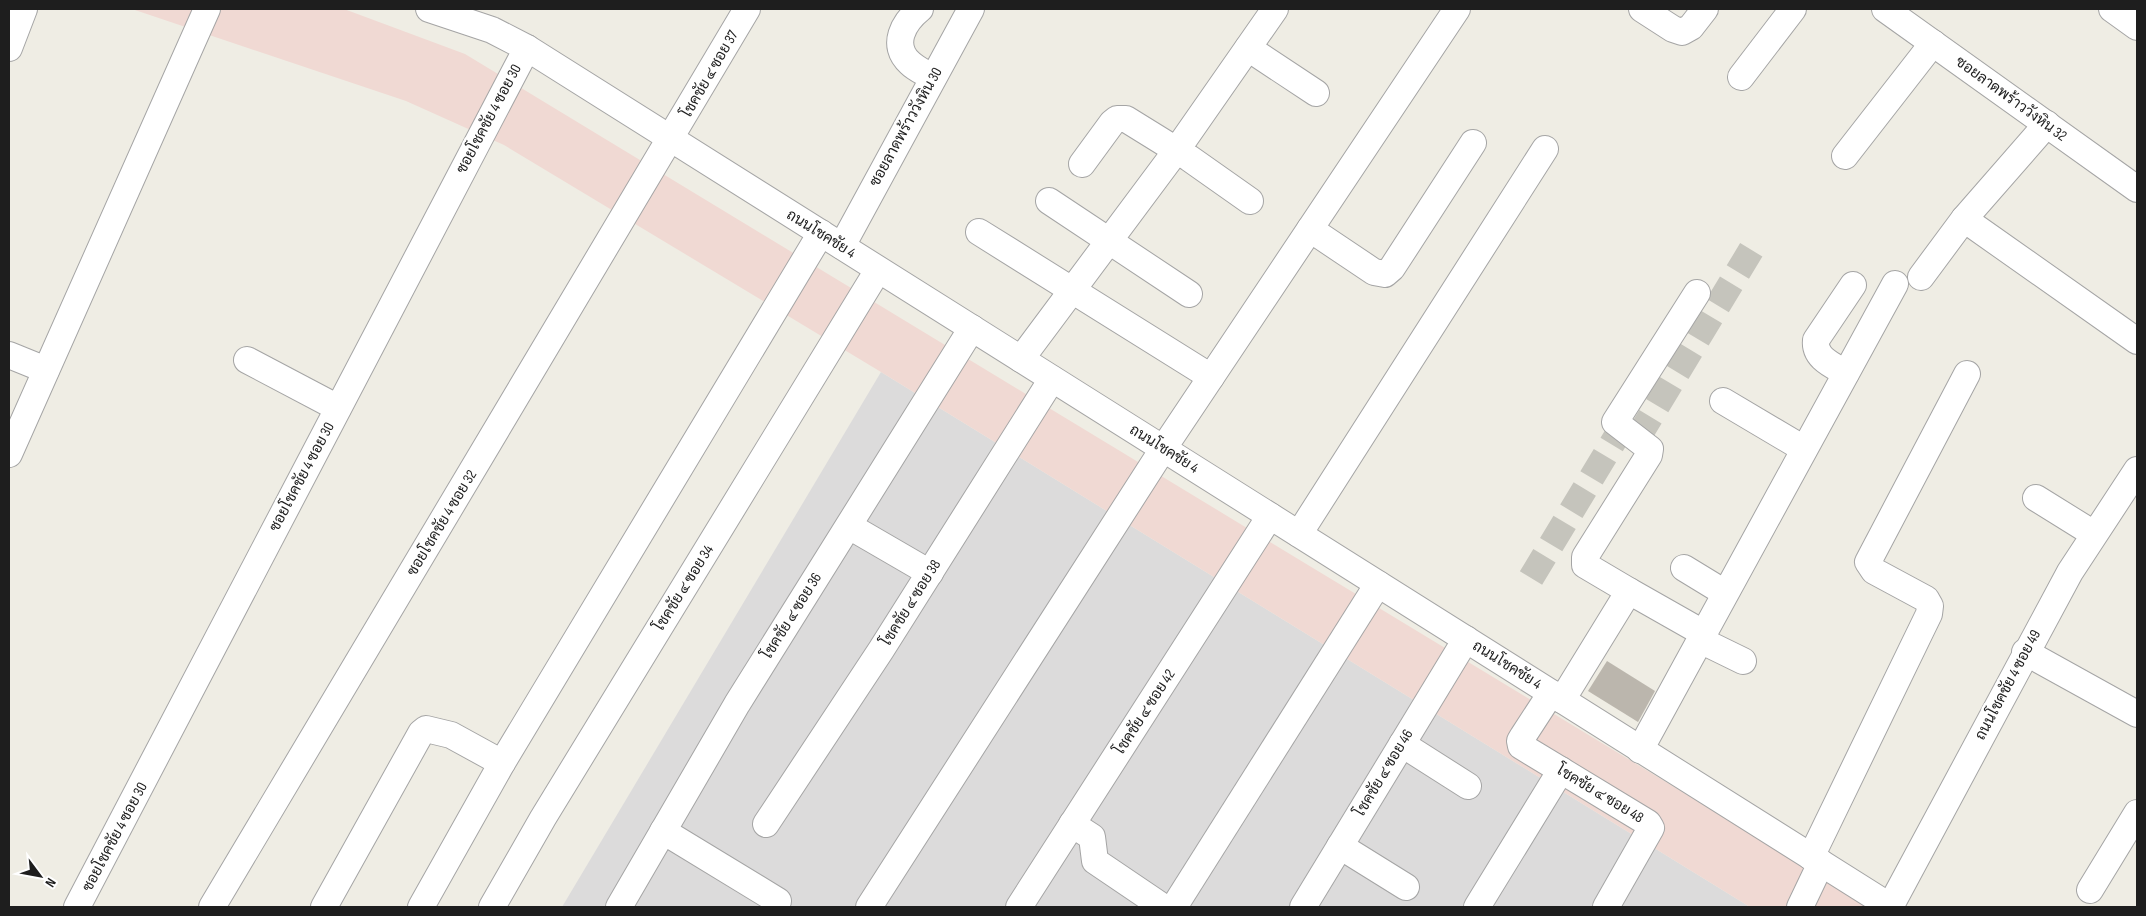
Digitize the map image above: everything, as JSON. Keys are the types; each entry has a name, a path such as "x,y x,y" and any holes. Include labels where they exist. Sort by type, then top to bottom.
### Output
{"street":[{"path":"9,48 24,9"},
{"path":"9,454 206,9"},
{"name":"ถนนโชคชัย 4","path":"429,9 492,30 526,48 1891,907"},
{"name":"โชคชัย ๔ ซอย 37","path":"672,139 747,9"},
{"path":"920,9 908,19 900,40 902,54 910,64 933,78"},
{"path":"1021,359 1176,151 1275,9"},
{"path":"870,907 1210,377 1457,9"},
{"path":"1642,9 1673,29 1682,32 1690,27 1705,9"},
{"path":"1741,77 1793,9"},
{"name":"ซอยลาดพร้าววังหิน 32","path":"1885,9 2137,189"},
{"path":"2112,9 2137,27"},
{"name":"ซอยลาดพร้าววังหิน 30","path":"421,907 502,763 933,78 967,10"},
{"path":"1845,156 1933,43"},
{"name":"ซอยโชคชัย 4 ซอย 30","path":"77,907 526,48"},
{"path":"1248,48 1316,93"},
{"path":"1082,164 1117,120 1126,119 1250,201"},
{"path":"1921,277 1964,220 2047,124"},
{"name":"ซอยโชคชัย 4 ซอย 32","path":"212,907 672,139"},
{"path":"1310,229 1374,272 1385,274 1392,268 1473,143"},
{"path":"1299,534 1545,150"},
{"path":"1049,201 1188,294"},
{"path":"1964,220 2137,341"},
{"path":"979,232 1073,289 1210,377"},
{"name":"โชคชัย ๔ ซอย 34","path":"492,907 542,818 878,270"},
{"path":"1640,750 1698,635 1725,594 1895,284"},
{"path":"1846,373 1820,357 1815,347 1816,340 1853,285"},
{"path":"1697,293 1615,422 1650,448 1649,455 1585,557 1585,564 1743,661"},
{"name":"โชคชัย ๔ ซอย 36","path":"619,907 737,704 972,328"},
{"path":"9,354 46,370"},
{"path":"246,360 338,408"},
{"path":"1800,907 1816,860 1929,614 1930,606 1926,599 1874,571 1868,562 1967,374"},
{"name":"โชคชัย ๔ ซอย 38","path":"766,824 881,650 1052,379"},
{"path":"1723,401 1804,449"},
{"name":"ถนนโชคชัย 4 ซอย 49","path":"1891,907 2025,652 2094,534 2137,470"},
{"path":"2036,498 2094,534"},
{"name":"โชคชัย ๔ ซอย 42","path":"1019,907 1270,516"},
{"path":"849,526 930,573"},
{"path":"1684,568 1725,594"},
{"path":"1174,907 1378,584"},
{"path":"1556,697 1628,591"},
{"name":"โชคชัย ๔ ซอย 46","path":"1303,907 1466,640"},
{"path":"2025,652 2137,714"},
{"name":"โชคชัย ๔ ซอย 48","path":"1556,697 1520,741 1521,746 1648,823 1651,828 1606,907"},
{"path":"324,907 421,733 426,729 451,735 502,763"},
{"path":"1402,744 1468,786"},
{"path":"1477,907 1561,770"},
{"path":"2090,890 2137,813"},
{"path":"1072,824 1092,837 1095,860 1163,907"},
{"path":"663,831 778,901"},
{"path":"1340,846 1406,887"}],"shaded area":[{"path":"132,9 344,9 465,54 1676,788 1868,907 1750,907 881,372 504,145 406,101"},
{"path":"881,372 1750,907 562,907"}],"building":[{"path":"1607,661 1655,691 1638,722 1588,691"}],"tunnel":[{"path":"1637,439 1753,247"},
{"path":"1531,578 1621,429"}]}
